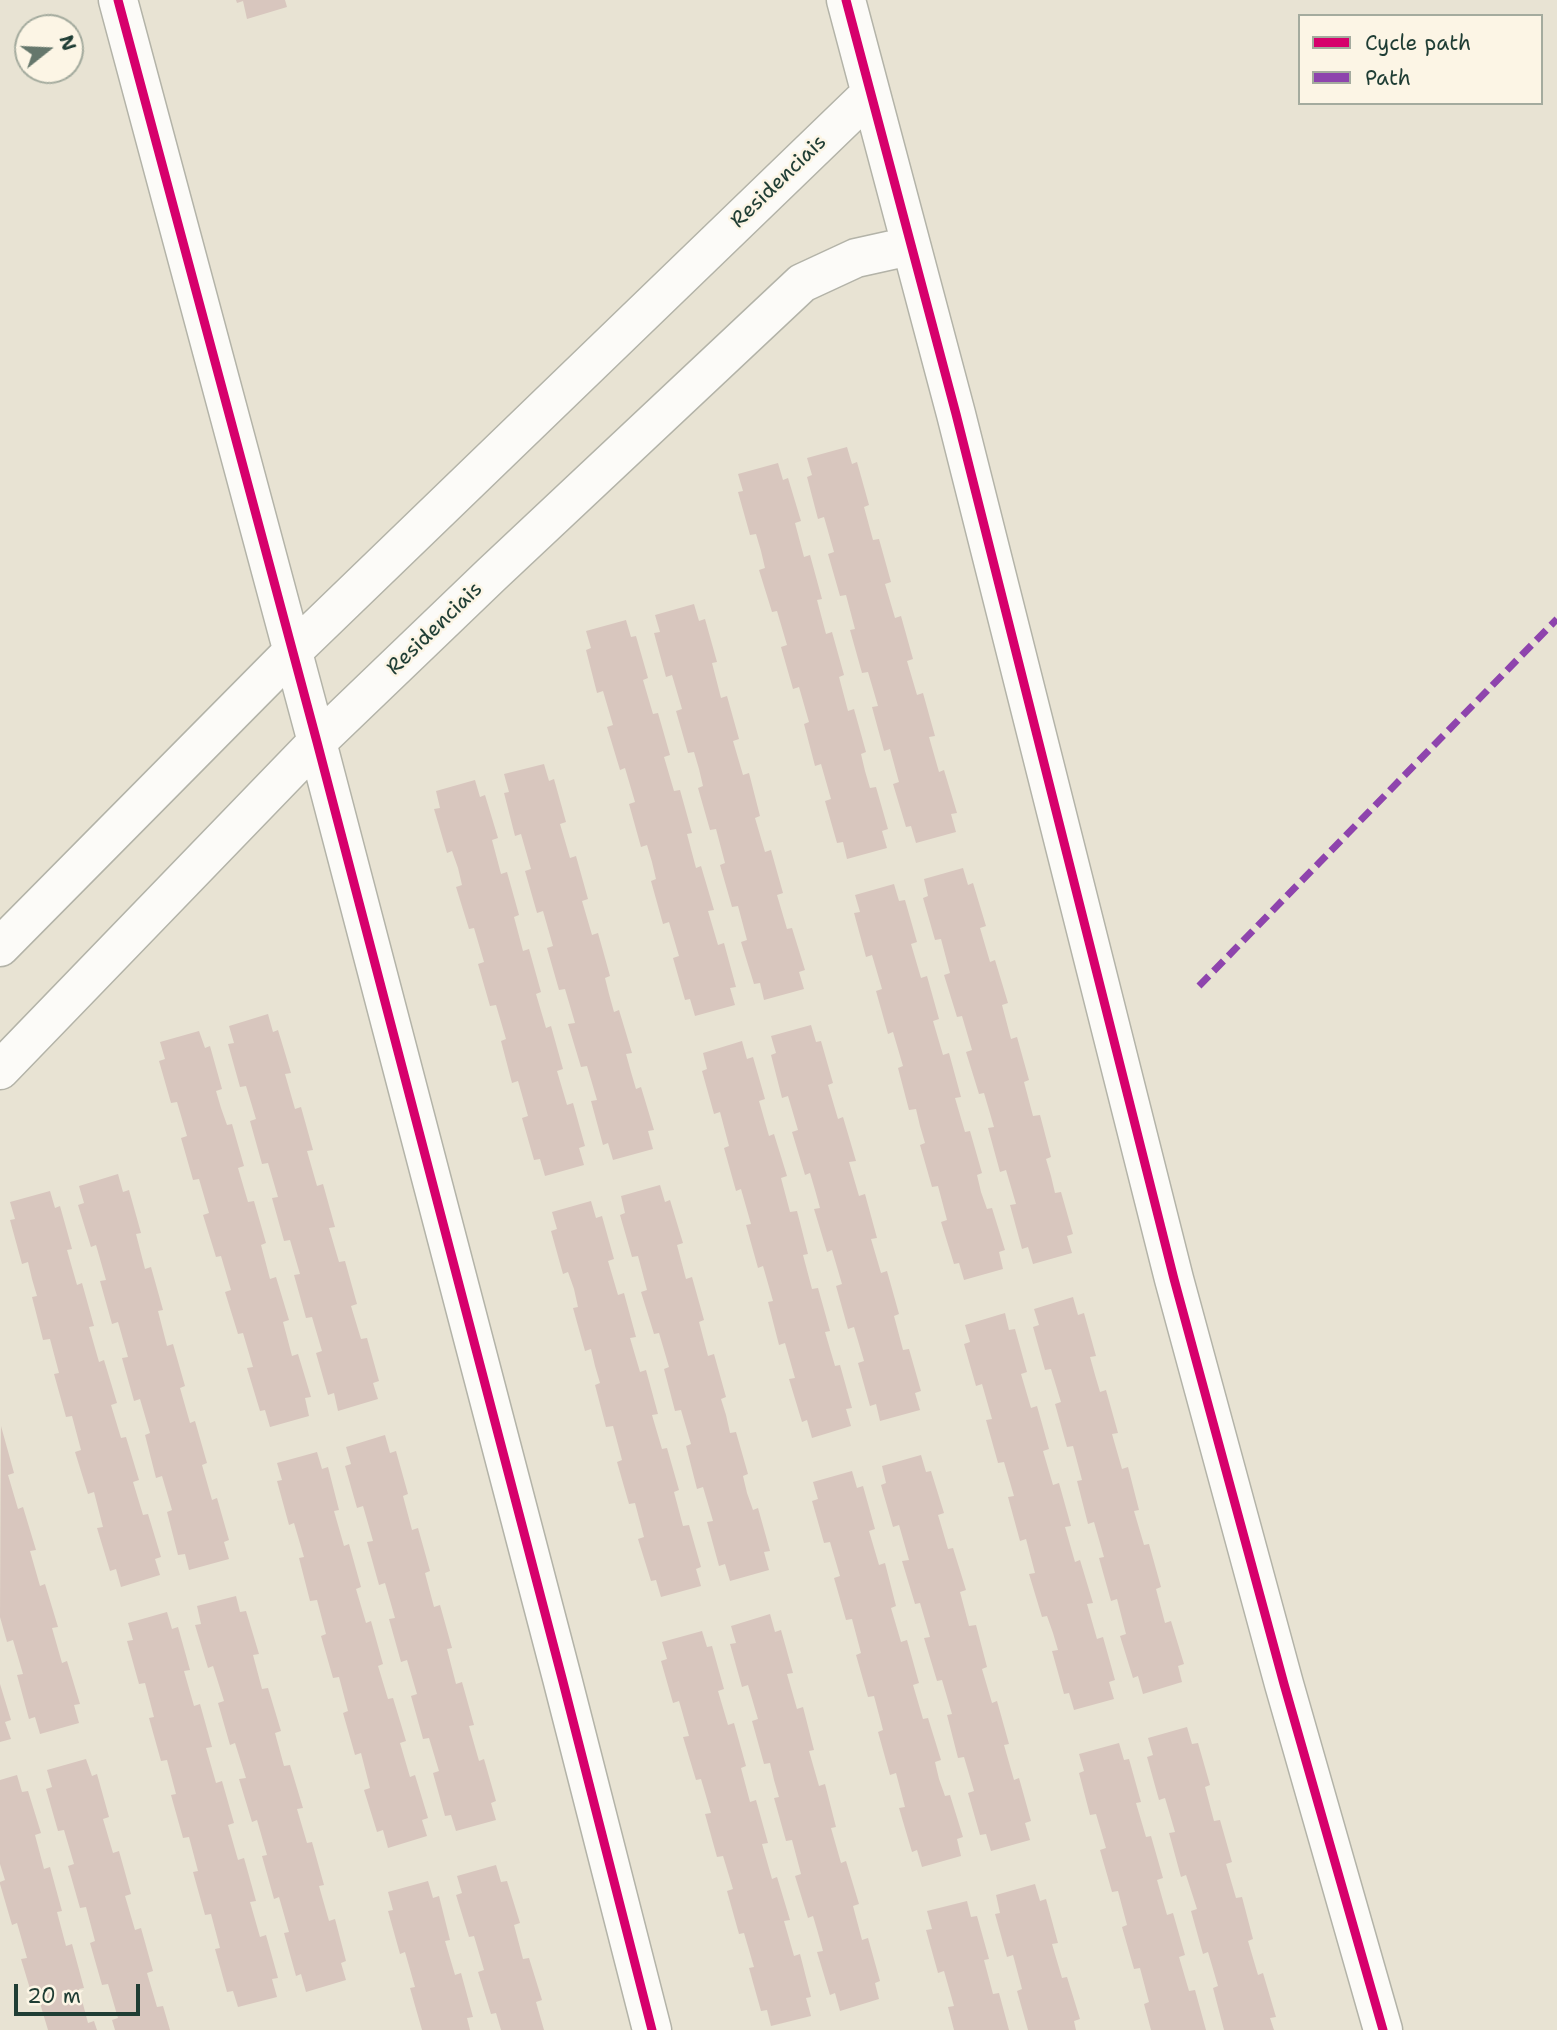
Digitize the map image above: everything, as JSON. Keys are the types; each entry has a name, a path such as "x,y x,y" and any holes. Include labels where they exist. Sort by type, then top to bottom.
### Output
{"street":[{"path":"118,0 317,742 559,1664 652,2030"},
{"path":"846,0 960,428 1178,1293 1284,1684 1383,2030"},
{"name":"Residenciais","path":"0,947 292,652 870,94"},
{"name":"Residenciais","path":"0,1070 317,742 802,283 856,258 910,246"}],"building":[{"path":"236,0 285,0 287,7 247,19 243,1 237,3"},
{"path":"847,447 852,464 857,462 869,505 864,507 873,540 879,539 891,582 885,584 895,618 901,616 913,659 907,661 917,695 923,693 935,736 929,737 939,772 944,770 957,813 951,814 956,832 916,843 911,826 906,827 893,784 899,782 890,749 884,751 872,707 878,706 868,672 862,673 850,630 855,629 846,595 840,596 828,554 834,552 824,517 818,519 807,477 812,475 807,458"},
{"path":"778,463 783,480 788,478 801,521 795,523 804,557 810,555 822,599 817,600 826,634 832,632 844,675 839,677 848,711 854,709 866,752 861,754 870,788 876,787 888,829 882,831 887,848 847,859 843,842 837,843 825,801 831,799 821,764 815,766 804,724 809,722 799,687 793,689 781,647 787,645 777,611 772,612 759,570 765,568 756,534 750,535 738,492 743,491 738,474"},
{"path":"694,604 699,621 705,619 717,662 712,663 721,698 727,696 739,739 733,741 743,775 749,773 760,816 755,818 765,852 771,850 783,893 777,895 787,929 792,928 805,970 799,972 804,989 764,1000 760,983 754,984 741,942 747,940 738,906 732,907 720,865 725,863 716,829 710,830 698,788 703,786 699,769 694,752 688,753 676,711 682,709 672,675 666,677 654,633 660,632 655,615"},
{"path":"626,620 631,637 636,636 648,678 643,680 653,714 658,713 670,755 664,757 674,791 680,790 692,833 687,834 696,868 701,866 714,910 708,911 718,945 724,943 736,987 730,988 735,1005 695,1016 690,999 685,1000 673,958 679,956 669,922 663,924 651,881 656,879 652,862 647,845 641,847 629,804 635,802 625,768 620,770 607,727 613,725 603,691 597,693 586,650 591,648 586,631"},
{"path":"544,764 549,781 554,779 566,822 560,824 570,858 576,856 588,899 582,901 592,935 598,933 610,976 605,978 614,1012 619,1010 632,1053 626,1054 636,1089 641,1087 654,1130 648,1131 653,1149 613,1160 608,1143 603,1145 591,1101 597,1100 587,1066 581,1067 568,1024 575,1023 565,989 559,990 547,948 553,946 543,911 537,913 525,871 531,869 521,834 515,836 504,793 509,792 504,774"},
{"path":"475,780 480,797 485,795 498,838 492,840 501,874 507,872 519,915 514,917 523,951 529,949 541,992 536,994 546,1028 551,1026 563,1069 557,1071 567,1105 573,1103 585,1146 579,1148 584,1165 545,1176 540,1159 534,1160 522,1118 528,1116 518,1081 512,1083 501,1041 506,1039 496,1005 490,1006 478,964 484,962 474,928 469,929 456,887 462,885 458,868 452,851 447,853 434,809 440,808 436,791"},
{"path":"963,868 968,885 973,883 986,926 980,928 990,962 995,960 1008,1003 1002,1005 1011,1039 1017,1037 1029,1080 1024,1082 1033,1116 1040,1115 1051,1157 1046,1159 1055,1193 1061,1192 1073,1234 1067,1236 1072,1253 1033,1264 1028,1247 1022,1249 1010,1205 1016,1204 1006,1170 1000,1172 988,1128 994,1127 984,1093 979,1094 966,1052 972,1050 962,1016 957,1017 944,975 950,973 941,939 935,940 923,898 928,896 924,879"},
{"path":"894,884 899,901 905,900 917,942 911,944 921,978 927,976 939,1019 933,1021 943,1055 949,1053 961,1097 955,1098 965,1132 970,1131 982,1173 977,1175 981,1192 987,1209 992,1208 1005,1250 999,1252 1003,1269 964,1280 959,1263 954,1264 941,1222 947,1220 938,1186 932,1187 920,1145 925,1143 916,1109 909,1110 898,1068 903,1066 893,1032 888,1034 876,991 882,989 872,955 866,957 854,913 860,912 855,895"},
{"path":"268,1014 273,1032 278,1030 291,1073 285,1074 295,1109 301,1107 313,1150 307,1151 317,1186 323,1184 335,1227 329,1228 339,1262 345,1261 357,1304 351,1306 361,1339 367,1338 379,1381 373,1383 378,1399 338,1411 334,1393 328,1395 316,1353 322,1351 312,1317 306,1318 294,1275 300,1274 290,1240 284,1241 272,1198 278,1197 268,1163 262,1164 250,1121 256,1119 246,1086 240,1087 228,1044 234,1043 229,1026"},
{"path":"811,1025 816,1042 821,1041 833,1083 828,1085 838,1119 843,1117 856,1161 849,1162 859,1196 865,1194 877,1238 871,1239 881,1273 887,1271 899,1314 894,1316 903,1350 909,1349 921,1391 915,1393 920,1410 880,1421 876,1404 870,1406 858,1363 864,1361 854,1327 848,1329 836,1286 842,1284 832,1250 827,1252 814,1209 820,1208 815,1190 810,1173 805,1175 792,1132 798,1130 788,1096 782,1098 771,1055 776,1053 771,1036"},
{"path":"199,1031 205,1048 210,1046 222,1089 216,1091 227,1125 232,1124 244,1166 238,1168 248,1202 254,1201 266,1243 261,1245 270,1279 276,1277 289,1320 283,1322 292,1356 298,1354 311,1397 305,1398 309,1416 270,1427 265,1410 260,1411 247,1368 253,1367 243,1333 238,1334 225,1292 231,1290 221,1256 216,1257 203,1215 209,1213 199,1179 193,1180 181,1138 187,1136 177,1102 171,1103 159,1061 165,1059 160,1042"},
{"path":"742,1041 747,1059 753,1057 765,1099 759,1101 769,1136 774,1134 787,1176 781,1178 790,1212 797,1211 808,1254 803,1255 812,1289 818,1288 830,1331 825,1332 835,1366 840,1365 852,1408 846,1409 851,1426 812,1438 807,1420 802,1422 789,1379 795,1378 785,1343 779,1345 768,1302 773,1301 763,1266 758,1268 746,1225 751,1224 741,1189 736,1191 724,1148 729,1146 720,1112 714,1114 702,1071 707,1069 703,1053"},
{"path":"118,1174 123,1192 129,1190 141,1233 136,1234 145,1269 151,1267 163,1310 158,1311 167,1346 173,1344 185,1386 180,1388 190,1423 195,1421 207,1463 202,1465 212,1500 217,1498 229,1540 224,1542 229,1559 189,1570 185,1554 178,1555 167,1512 172,1510 162,1476 156,1478 145,1435 150,1433 140,1399 134,1401 122,1358 128,1357 118,1322 112,1324 100,1281 106,1280 96,1245 91,1247 78,1205 84,1203 79,1186"},
{"path":"660,1185 665,1202 670,1200 683,1243 677,1245 686,1279 692,1277 704,1320 699,1322 708,1356 714,1354 726,1397 721,1399 730,1433 736,1432 748,1474 743,1476 747,1493 753,1510 758,1508 770,1551 764,1552 769,1570 730,1581 725,1564 719,1566 707,1522 713,1521 703,1487 697,1489 686,1446 691,1444 681,1410 675,1411 664,1369 669,1367 659,1333 654,1334 641,1292 647,1290 638,1256 632,1257 620,1215 625,1213 621,1196"},
{"path":"50,1191 55,1208 60,1206 72,1249 67,1250 77,1285 82,1283 94,1326 89,1327 99,1362 104,1360 117,1403 111,1405 121,1438 126,1437 139,1480 133,1482 143,1515 148,1514 161,1557 155,1559 160,1575 121,1587 116,1569 110,1571 97,1528 103,1527 94,1492 88,1494 75,1452 81,1450 72,1416 66,1417 54,1374 59,1373 50,1339 43,1340 32,1297 37,1296 28,1262 22,1264 10,1220 15,1219 10,1202"},
{"path":"591,1201 596,1218 602,1216 614,1259 608,1261 618,1295 624,1293 636,1337 630,1338 640,1372 646,1370 658,1414 652,1415 662,1449 667,1448 679,1490 674,1492 683,1526 689,1525 701,1567 696,1569 701,1586 661,1597 656,1580 651,1581 638,1539 644,1537 635,1503 629,1504 617,1462 622,1460 613,1426 606,1427 595,1385 600,1383 591,1349 585,1351 573,1308 578,1307 574,1289 568,1272 563,1274 551,1231 557,1229 552,1212"},
{"path":"1073,1297 1078,1315 1084,1313 1096,1356 1090,1357 1100,1392 1106,1390 1118,1433 1112,1434 1122,1469 1128,1467 1139,1510 1134,1511 1144,1545 1149,1544 1161,1587 1156,1589 1165,1623 1171,1621 1184,1664 1178,1666 1182,1682 1143,1694 1138,1676 1133,1678 1120,1636 1126,1634 1117,1599 1111,1601 1099,1558 1104,1557 1094,1522 1088,1524 1077,1481 1082,1480 1073,1446 1067,1447 1055,1404 1061,1402 1051,1369 1045,1370 1033,1327 1039,1325 1034,1309"},
{"path":"1005,1313 1009,1330 1015,1329 1027,1372 1021,1374 1031,1408 1037,1406 1049,1449 1043,1451 1053,1485 1059,1483 1071,1526 1065,1527 1075,1562 1080,1560 1093,1603 1087,1604 1097,1639 1103,1637 1115,1680 1109,1682 1114,1699 1074,1710 1069,1693 1064,1694 1052,1651 1058,1650 1047,1616 1042,1617 1029,1574 1035,1573 1026,1539 1020,1541 1008,1497 1014,1496 1004,1462 998,1463 986,1420 992,1419 982,1384 976,1386 964,1344 970,1342 965,1325"},
{"path":"1,1426 14,1473 8,1475 18,1509 23,1507 36,1550 30,1551 40,1586 45,1584 58,1627 52,1628 62,1663 67,1661 80,1704 74,1705 79,1723 40,1734 35,1717 29,1719 17,1675 23,1674 13,1640 7,1642 0,1617"},
{"path":"385,1435 390,1453 396,1451 408,1494 403,1496 412,1530 418,1528 430,1571 425,1573 434,1607 440,1605 452,1648 447,1649 456,1684 462,1682 474,1725 469,1726 479,1761 484,1759 496,1801 491,1803 496,1820 456,1831 451,1815 445,1816 433,1773 439,1771 429,1738 423,1739 411,1696 417,1694 407,1660 401,1662 389,1619 395,1618 385,1583 379,1585 367,1542 373,1541 363,1506 357,1508 345,1466 351,1464 346,1447"},
{"path":"317,1452 322,1469 328,1467 339,1510 334,1511 344,1546 349,1544 361,1587 356,1589 366,1623 371,1621 383,1664 378,1666 388,1699 393,1698 406,1741 400,1743 410,1777 415,1775 428,1818 422,1820 427,1836 388,1848 383,1830 377,1832 364,1790 370,1788 361,1753 355,1755 343,1713 348,1711 339,1677 333,1678 321,1636 326,1634 317,1600 310,1601 299,1558 304,1557 294,1523 289,1525 277,1481 282,1480 277,1463"},
{"path":"921,1455 926,1472 931,1471 944,1513 938,1515 948,1549 953,1548 966,1590 960,1592 969,1626 976,1625 987,1667 982,1669 992,1703 997,1701 1009,1744 1004,1745 1014,1780 1019,1778 1031,1821 1025,1823 1030,1840 991,1851 986,1834 980,1835 968,1793 974,1791 964,1757 958,1758 947,1715 952,1714 942,1680 937,1681 924,1638 930,1637 920,1603 915,1604 902,1561 909,1560 899,1525 893,1527 881,1485 886,1483 882,1466"},
{"path":"852,1471 857,1488 863,1486 875,1529 869,1531 879,1565 885,1563 896,1606 891,1608 901,1642 907,1640 919,1683 913,1685 923,1719 928,1718 941,1760 935,1762 939,1779 945,1796 950,1795 963,1837 957,1839 961,1856 922,1867 917,1850 912,1852 899,1808 905,1807 896,1773 890,1775 878,1732 883,1730 874,1696 868,1697 856,1655 861,1653 852,1619 846,1620 834,1578 840,1576 830,1542 824,1543 812,1501 818,1499 813,1482"},
{"path":"236,1596 240,1612 246,1611 259,1654 253,1655 262,1689 268,1688 281,1731 275,1733 284,1766 290,1765 303,1808 297,1809 307,1843 312,1842 324,1885 319,1886 329,1921 335,1919 346,1961 341,1963 346,1980 306,1992 301,1974 296,1976 284,1933 289,1932 279,1897 274,1899 262,1856 267,1855 257,1820 252,1822 239,1779 246,1778 235,1743 230,1745 218,1703 224,1701 213,1666 208,1668 195,1625 201,1624 197,1606"},
{"path":"167,1612 172,1629 178,1627 190,1670 184,1671 194,1706 200,1704 212,1747 206,1748 216,1783 222,1781 234,1823 228,1825 238,1860 244,1858 256,1901 250,1902 260,1937 266,1935 278,1978 272,1979 277,1997 238,2007 233,1991 227,1992 215,1949 220,1948 211,1914 205,1915 193,1872 198,1871 189,1837 183,1838 171,1795 176,1794 167,1760 161,1761 149,1718 154,1717 145,1683 139,1684 127,1641 133,1640 128,1623"},
{"path":"770,1614 775,1632 781,1630 793,1673 787,1674 797,1709 803,1707 814,1750 809,1751 819,1786 825,1784 836,1827 831,1828 841,1863 846,1861 859,1904 853,1906 862,1940 868,1938 880,1981 875,1983 879,1999 840,2011 835,1993 830,1995 817,1952 823,1951 813,1916 808,1918 795,1876 801,1874 792,1840 786,1841 774,1798 779,1797 770,1763 764,1764 752,1721 758,1719 748,1685 742,1687 730,1644 736,1643 731,1626"},
{"path":"702,1631 707,1647 712,1646 724,1689 718,1691 728,1725 734,1723 746,1766 741,1768 750,1802 756,1800 768,1843 762,1844 772,1879 777,1877 790,1920 784,1921 794,1956 800,1954 811,1997 806,1998 811,2016 771,2026 767,2010 761,2011 749,1968 754,1967 744,1933 739,1934 727,1891 733,1889 723,1856 717,1857 705,1814 711,1813 701,1779 696,1780 683,1737 689,1736 679,1701 673,1703 661,1661 667,1659 662,1642"},
{"path":"0,1684 11,1720 5,1722 11,1739 0,1742"},
{"path":"1187,1727 1192,1744 1198,1743 1210,1785 1205,1787 1214,1821 1220,1820 1232,1862 1226,1864 1236,1898 1242,1897 1253,1939 1248,1941 1258,1975 1263,1973 1276,2017 1270,2018 1274,2030 1224,2030 1213,1988 1218,1986 1208,1952 1203,1954 1191,1911 1197,1909 1186,1875 1181,1877 1169,1833 1175,1832 1165,1798 1159,1800 1147,1757 1153,1755 1148,1738"},
{"path":"1119,1743 1124,1760 1129,1759 1141,1802 1136,1803 1146,1837 1151,1836 1163,1878 1157,1880 1167,1915 1173,1913 1185,1955 1179,1957 1189,1991 1195,1990 1206,2030 1151,2030 1144,2004 1149,2002 1140,1968 1134,1969 1122,1927 1127,1925 1118,1891 1112,1892 1100,1850 1106,1848 1096,1814 1090,1815 1079,1773 1084,1771 1079,1754"},
{"path":"86,1759 92,1776 97,1774 109,1817 103,1819 113,1853 119,1851 131,1894 125,1896 135,1930 141,1928 153,1971 147,1973 157,2007 163,2006 170,2030 115,2030 112,2020 118,2018 108,1984 102,1985 90,1943 95,1941 86,1907 80,1908 68,1866 74,1864 64,1830 58,1831 46,1789 52,1787 47,1770"},
{"path":"17,1775 22,1792 28,1791 41,1833 35,1835 44,1869 50,1867 62,1911 57,1912 66,1946 72,1944 84,1988 79,1989 88,2023 94,2021 97,2030 48,2030 39,2000 34,2002 21,1959 27,1958 17,1923 12,1925 0,1884 5,1880 0,1864 0,1780"},
{"path":"496,1865 501,1882 507,1881 520,1923 514,1925 523,1959 529,1958 542,2000 536,2002 544,2030 501,2030 496,2013 491,2014 478,1972 484,1970 474,1936 469,1937 456,1895 462,1893 457,1876"},
{"path":"428,1881 433,1898 439,1896 450,1940 445,1941 455,1975 461,1973 473,2017 467,2018 470,2030 422,2030 410,1988 415,1987 405,1952 400,1954 388,1911 393,1910 388,1892"},
{"path":"1035,1884 1040,1901 1046,1899 1058,1943 1052,1944 1062,1978 1067,1977 1080,2019 1074,2021 1076,2030 1028,2030 1017,1991 1022,1989 1013,1955 1007,1957 995,1914 1000,1913 996,1895"},
{"path":"967,1901 971,1917 977,1916 989,1959 984,1960 993,1994 999,1993 1009,2030 954,2030 948,2007 954,2006 944,1971 938,1973 926,1930 932,1929 927,1911"}],"marked path":[{"path":"1199,986 1557,619"}],"cycle path":[{"path":"118,0 317,742 652,2030"},
{"path":"846,0 956,414 1174,1279 1284,1684 1383,2030"}]}
